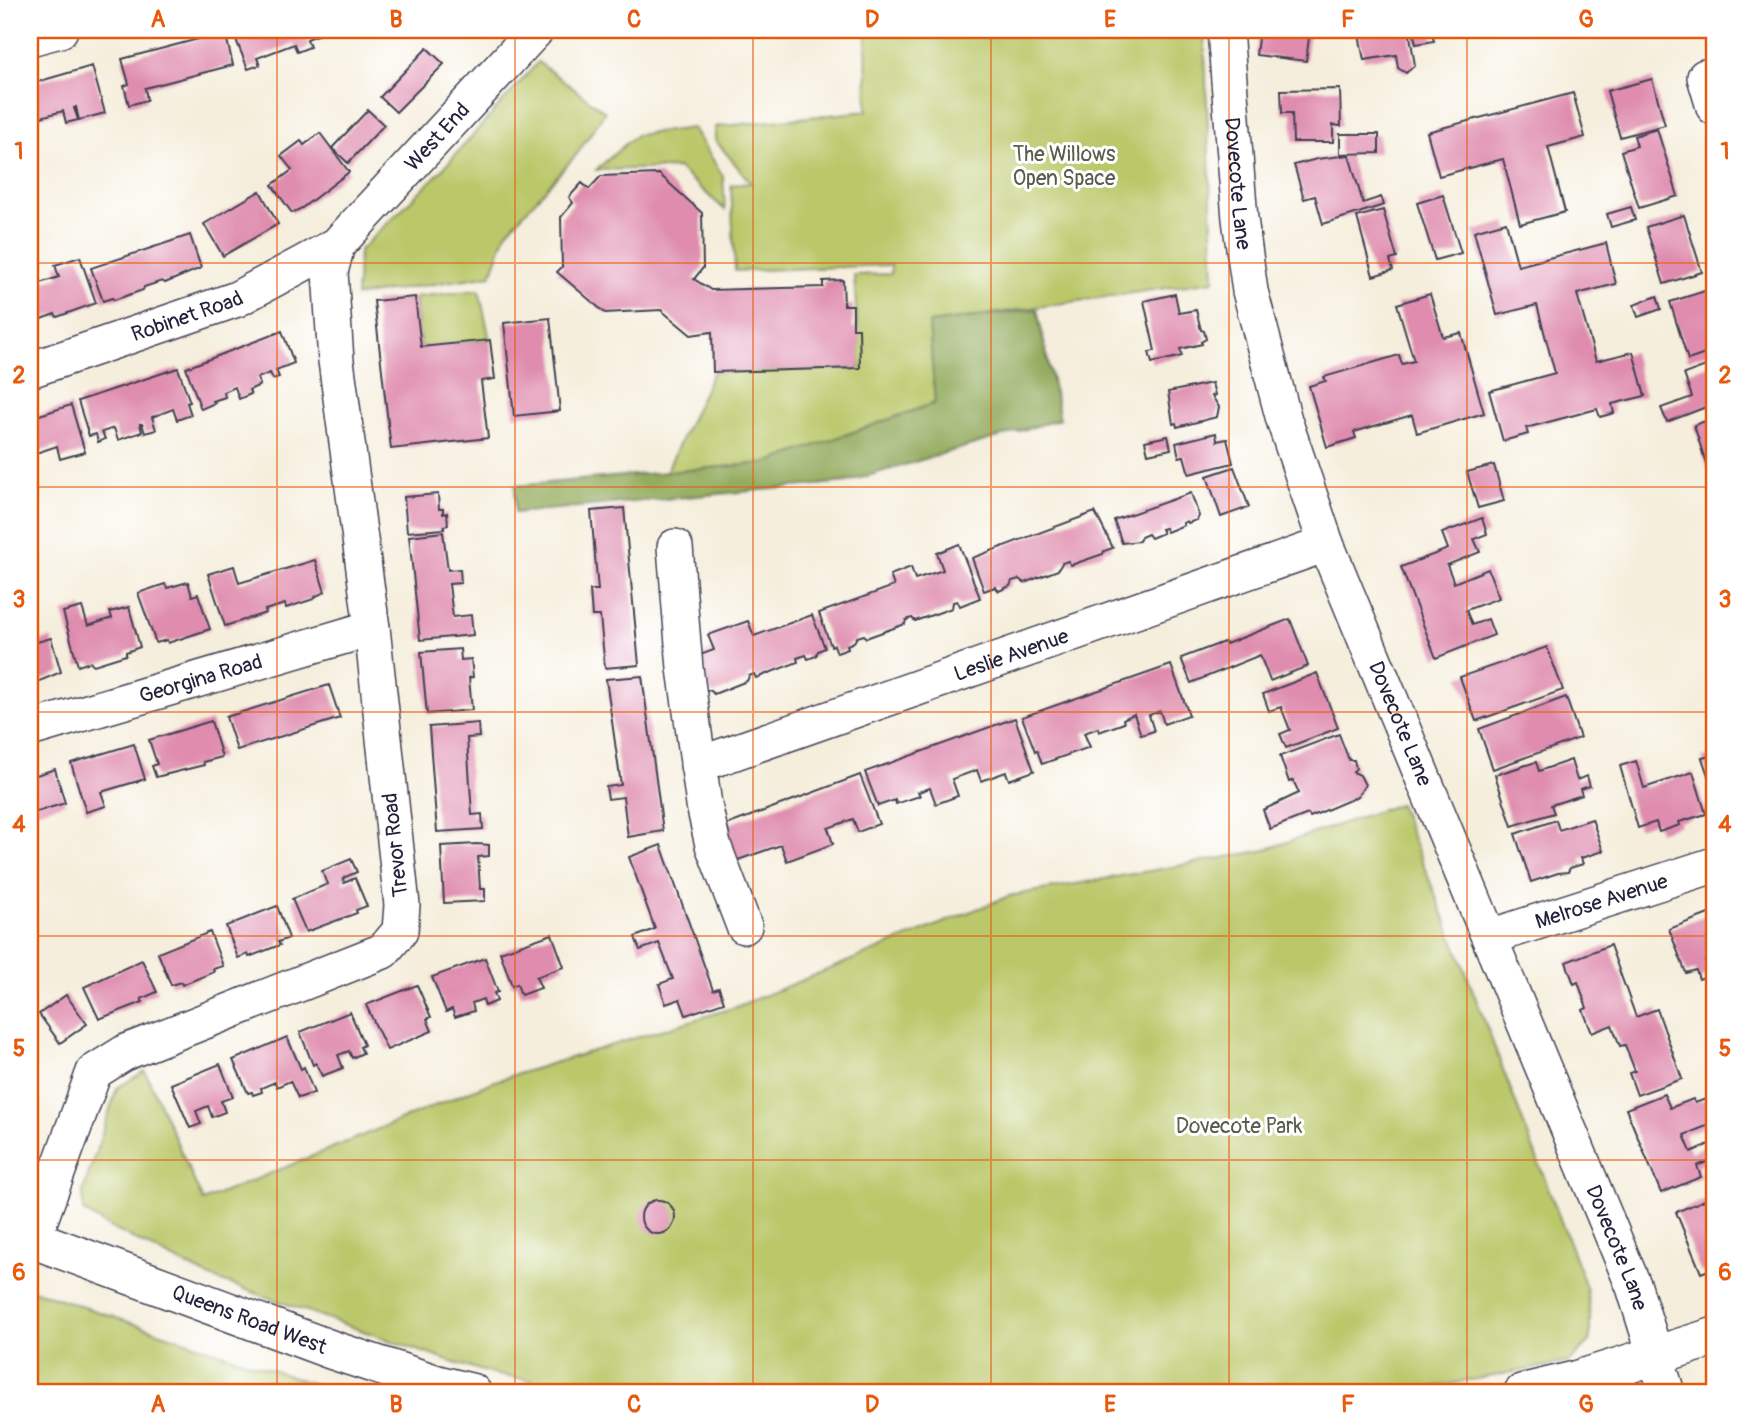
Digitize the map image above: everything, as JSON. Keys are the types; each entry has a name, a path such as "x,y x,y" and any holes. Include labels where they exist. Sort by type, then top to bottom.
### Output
{"main road":[{"name":"Queens Road West","path":"31,1238 332,1350 472,1393"},
{"path":"1523,1393 1656,1357 1714,1337"}],"street":[{"path":"30,38 60,30"},
{"name":"West End","path":"337,246 536,30"},
{"name":"Dovecote Lane","path":"1225,30 1240,219 1250,291 1284,420 1326,544 1634,1287 1667,1393"},
{"name":"Robinet Road","path":"30,370 237,299 337,246"},
{"name":"Trevor Road","path":"31,1238 94,1072 126,1052 383,951 400,932 402,905 372,628 336,361 330,272 337,246"},
{"name":"Leslie Avenue","path":"698,765 1326,544"},
{"path":"675,547 685,668 704,805 713,845 744,926"},
{"name":"Georgina Road","path":"30,729 372,628"},
{"name":"Melrose Avenue","path":"1490,937 1714,865"}],"green space":[{"name":"The Willows Open Space","path":"1204,30 1214,281 929,323 935,403 766,463 666,472 713,372 860,368 854,275 891,274 891,265 735,271 731,185 751,183 715,140 715,127 867,111 866,32"},
{"path":"538,62 605,112 577,154 506,233 491,275 356,296 359,251 442,170"},
{"path":"693,128 723,176 725,210 678,168 596,170 636,135"},
{"path":"479,290 490,340 421,347 415,297"},
{"path":"1037,309 1060,419 847,482 515,513 515,486 766,463 935,403 929,323"},
{"name":"Dovecote Park","path":"1399,804 1586,1287 1590,1341 1569,1362 1400,1393 609,1393 498,1375 454,1363 210,1277 107,1226 83,1211 83,1191 117,1088 145,1071 203,1201 495,1081 736,1007 1009,896 1261,851"},
{"path":"30,1289 341,1393 30,1393"}],"building":[{"path":"232,30 330,30 307,39 310,47 297,52 294,44 257,58 260,65 248,69"},
{"path":"1259,30 1310,30 1306,61 1256,55"},
{"path":"1358,30 1409,30 1415,65 1406,73 1398,68 1396,55 1364,60"},
{"path":"1413,30 1431,30 1434,41 1416,44"},
{"path":"225,32 233,65 145,88 147,100 129,105 124,86 129,84 122,59"},
{"path":"427,48 444,64 396,112 380,97"},
{"path":"92,66 105,113 79,120 76,107 74,108 78,120 66,123 63,111 30,120 30,84"},
{"path":"1652,79 1665,125 1620,137 1607,91"},
{"path":"1340,89 1341,126 1333,125 1333,142 1293,142 1292,113 1282,113 1281,90"},
{"path":"1573,93 1585,137 1548,147 1565,212 1520,224 1503,159 1439,176 1427,132"},
{"path":"368,110 384,125 348,163 332,148"},
{"path":"1657,129 1678,196 1639,208 1621,151 1637,146 1634,136"},
{"path":"320,133 349,172 292,213 272,185 292,170 281,156 301,141 304,145"},
{"path":"1340,134 1379,134 1379,153 1340,154"},
{"path":"1349,155 1363,203 1381,197 1384,205 1323,224 1315,196 1304,199 1294,165"},
{"path":"659,174 702,213 703,268 694,279 711,290 823,287 823,281 843,280 844,305 853,305 853,328 859,328 860,368 713,372 712,332 691,335 661,310 605,313 557,272 562,267 561,217 573,203 569,197 582,183 589,189 601,176"},
{"path":"260,191 278,224 223,256 204,224"},
{"path":"1443,195 1461,253 1435,260 1417,203"},
{"path":"1631,207 1635,220 1611,227 1607,214"},
{"path":"1383,210 1397,258 1390,260 1393,270 1373,276 1357,217"},
{"path":"1684,215 1702,272 1664,284 1646,227"},
{"path":"1506,222 1518,266 1606,243 1616,284 1577,294 1596,361 1633,352 1645,396 1612,404 1614,413 1600,417 1597,409 1526,428 1528,434 1503,441 1489,391 1555,373 1537,305 1497,315 1474,231"},
{"path":"190,235 201,268 165,283 162,281 114,300 112,298 103,301 91,268"},
{"path":"80,257 96,303 57,317 55,314 30,326 30,286 59,277 55,265"},
{"path":"1708,290 1714,311 1714,351 1688,360 1670,302"},
{"path":"1175,294 1179,313 1196,310 1206,339 1202,344 1180,349 1182,356 1152,363 1149,352 1155,351 1144,301"},
{"path":"1430,294 1443,337 1461,333 1484,413 1417,433 1412,415 1354,432 1356,438 1327,447 1309,386 1326,381 1324,377 1399,355 1402,364 1414,361 1397,304"},
{"path":"1657,296 1661,309 1638,317 1634,305"},
{"path":"415,297 421,347 490,340 495,379 481,381 488,438 391,449 374,301"},
{"path":"550,318 560,411 514,416 504,323"},
{"path":"282,331 294,363 276,370 279,377 273,379 270,373 257,378 260,385 249,390 251,394 239,399 235,387 224,392 225,397 201,409 186,368"},
{"path":"1714,363 1714,404 1667,422 1661,408 1692,397 1684,374"},
{"path":"178,368 190,402 187,403 191,415 177,420 173,409 152,417 156,430 145,433 140,424 142,432 118,440 114,428 102,432 105,439 98,442 96,434 89,436 78,401"},
{"path":"1212,383 1215,395 1212,396 1219,407 1217,417 1177,427 1176,423 1173,424 1168,392"},
{"path":"71,405 85,452 60,459 57,446 30,455 30,418"},
{"path":"1714,418 1714,472 1709,473 1694,425"},
{"path":"1216,433 1217,441 1227,439 1233,463 1189,474 1184,456 1179,457 1176,443"},
{"path":"1168,436 1171,449 1148,454 1145,441"},
{"path":"1494,465 1504,501 1478,508 1467,472"},
{"path":"1234,467 1249,507 1221,517 1207,476"},
{"path":"1191,493 1199,516 1197,520 1187,521 1167,532 1165,528 1161,529 1163,533 1151,538 1148,534 1139,541 1122,543 1114,520"},
{"path":"438,494 439,509 443,509 443,514 447,513 448,525 444,526 444,529 407,532 404,497"},
{"path":"624,508 639,665 605,668 600,616 592,616 590,590 598,590 591,511"},
{"path":"1095,512 1113,548 1071,565 1068,561 1062,563 1058,570 1024,583 1019,579 999,591 995,587 984,591 972,558"},
{"path":"1482,518 1487,534 1474,539 1480,552 1447,565 1454,583 1488,569 1499,598 1466,610 1472,625 1488,619 1494,635 1436,658 1401,567 1448,549 1442,533"},
{"path":"443,532 448,570 460,569 461,583 449,584 453,617 471,615 473,635 420,640 409,536"},
{"path":"959,544 980,598 960,606 957,601 953,602 952,608 915,621 912,618 906,620 905,624 866,638 864,635 857,637 847,645 848,649 837,653 834,645 831,646 819,613 894,586 890,575 911,567 915,579 943,570 937,553"},
{"path":"315,560 325,592 314,599 286,608 285,604 265,610 266,613 225,626 208,574 234,566 239,583"},
{"path":"188,582 192,596 198,594 210,629 168,643 167,640 156,643 138,593 165,584 167,588"},
{"path":"82,607 88,626 112,618 110,612 129,607 140,647 126,652 126,655 94,665 90,662 78,666 63,612"},
{"path":"812,615 825,648 818,651 816,656 808,659 806,655 797,658 798,662 756,678 754,674 749,676 747,681 714,694 710,690 701,693 689,659 714,650 708,635 748,621 754,636"},
{"path":"1290,619 1308,666 1270,681 1260,655 1191,683 1181,658"},
{"path":"51,638 61,672 30,685 30,644"},
{"path":"1547,647 1563,690 1476,721 1460,677"},
{"path":"460,649 461,660 471,659 473,677 469,678 472,710 427,714 421,652"},
{"path":"1171,665 1189,715 1164,724 1160,711 1149,715 1154,731 1141,735 1134,714 1123,719 1124,723 1099,732 1098,728 1084,733 1090,747 1042,764 1022,717"},
{"path":"1317,673 1338,728 1286,748 1280,734 1290,730 1281,707 1269,711 1263,694"},
{"path":"642,676 663,831 628,837 623,797 608,799 606,787 621,785 606,679"},
{"path":"329,685 340,718 237,750 226,717"},
{"path":"1566,697 1580,738 1493,769 1479,729"},
{"path":"1015,718 1034,771 1009,780 1006,772 981,781 977,770 952,779 958,796 936,804 930,788 918,792 920,796 896,804 895,800 878,806 865,772"},
{"path":"211,721 222,757 203,762 204,765 156,777 152,766 157,764 149,740"},
{"path":"478,723 479,737 467,738 472,815 482,814 483,829 437,832 429,727"},
{"path":"1339,734 1349,760 1354,760 1356,768 1353,772 1360,775 1365,785 1357,797 1310,817 1308,814 1270,829 1263,810 1299,793 1293,780 1289,782 1280,756"},
{"path":"134,744 145,779 101,792 106,806 86,812 71,763"},
{"path":"1714,755 1714,793 1702,758"},
{"path":"1571,760 1577,780 1587,776 1590,786 1580,789 1582,795 1551,805 1554,813 1512,826 1495,775 1536,762 1539,771"},
{"path":"1636,761 1644,788 1693,772 1706,814 1679,822 1680,825 1659,832 1656,822 1638,828 1620,766"},
{"path":"55,769 65,803 30,814 30,777"},
{"path":"860,775 879,824 858,832 853,819 828,828 833,844 787,861 781,845 735,861 721,827"},
{"path":"1592,819 1603,851 1581,858 1583,864 1570,868 1568,872 1531,882 1515,834 1556,820 1559,830"},
{"path":"489,845 489,856 478,857 480,889 485,889 485,901 444,903 441,846"},
{"path":"661,845 713,990 719,988 724,1002 686,1015 680,999 666,1004 659,984 673,979 659,943 640,950 635,937 655,929 629,857"},
{"path":"351,859 357,872 343,878 344,883 355,878 367,906 356,910 357,913 306,932 292,899 328,884 322,871"},
{"path":"277,906 289,938 278,942 280,945 249,957 248,954 238,958 226,926"},
{"path":"1714,912 1714,958 1705,961 1710,975 1699,979 1696,970 1686,973 1669,929"},
{"path":"210,932 223,966 182,985 181,982 171,985 158,953"},
{"path":"552,934 564,967 536,977 541,988 521,995 517,984 512,986 500,952"},
{"path":"1610,945 1636,1017 1657,1009 1682,1079 1637,1095 1629,1073 1635,1071 1625,1045 1620,1046 1612,1025 1592,1033 1583,1010 1587,1008 1578,982 1574,984 1566,962"},
{"path":"485,958 498,992 494,993 497,1001 485,1006 483,999 472,1003 474,1011 455,1017 452,1009 446,1012 432,977"},
{"path":"142,960 157,992 141,999 143,1002 99,1019 84,987"},
{"path":"417,985 431,1017 427,1019 432,1031 387,1050 366,1005"},
{"path":"66,995 87,1024 60,1043 39,1014"},
{"path":"350,1012 364,1045 360,1047 363,1053 352,1058 349,1051 338,1055 343,1068 322,1076 316,1063 313,1065 300,1032"},
{"path":"287,1037 301,1069 304,1067 314,1093 298,1098 290,1081 277,1087 275,1082 253,1095 252,1092 248,1093 233,1060"},
{"path":"220,1064 233,1097 221,1101 225,1112 212,1117 208,1106 196,1111 201,1124 190,1128 171,1084"},
{"path":"1664,1094 1670,1108 1693,1099 1695,1103 1714,1096 1714,1123 1684,1135 1691,1152 1714,1142 1714,1159 1697,1166 1701,1177 1661,1193 1626,1109"},
{"path":"1714,1196 1714,1268 1701,1273 1676,1212"},
{"path":"658,1200 670,1205 675,1217 670,1229 658,1234 646,1229 641,1217 646,1205"}]}
